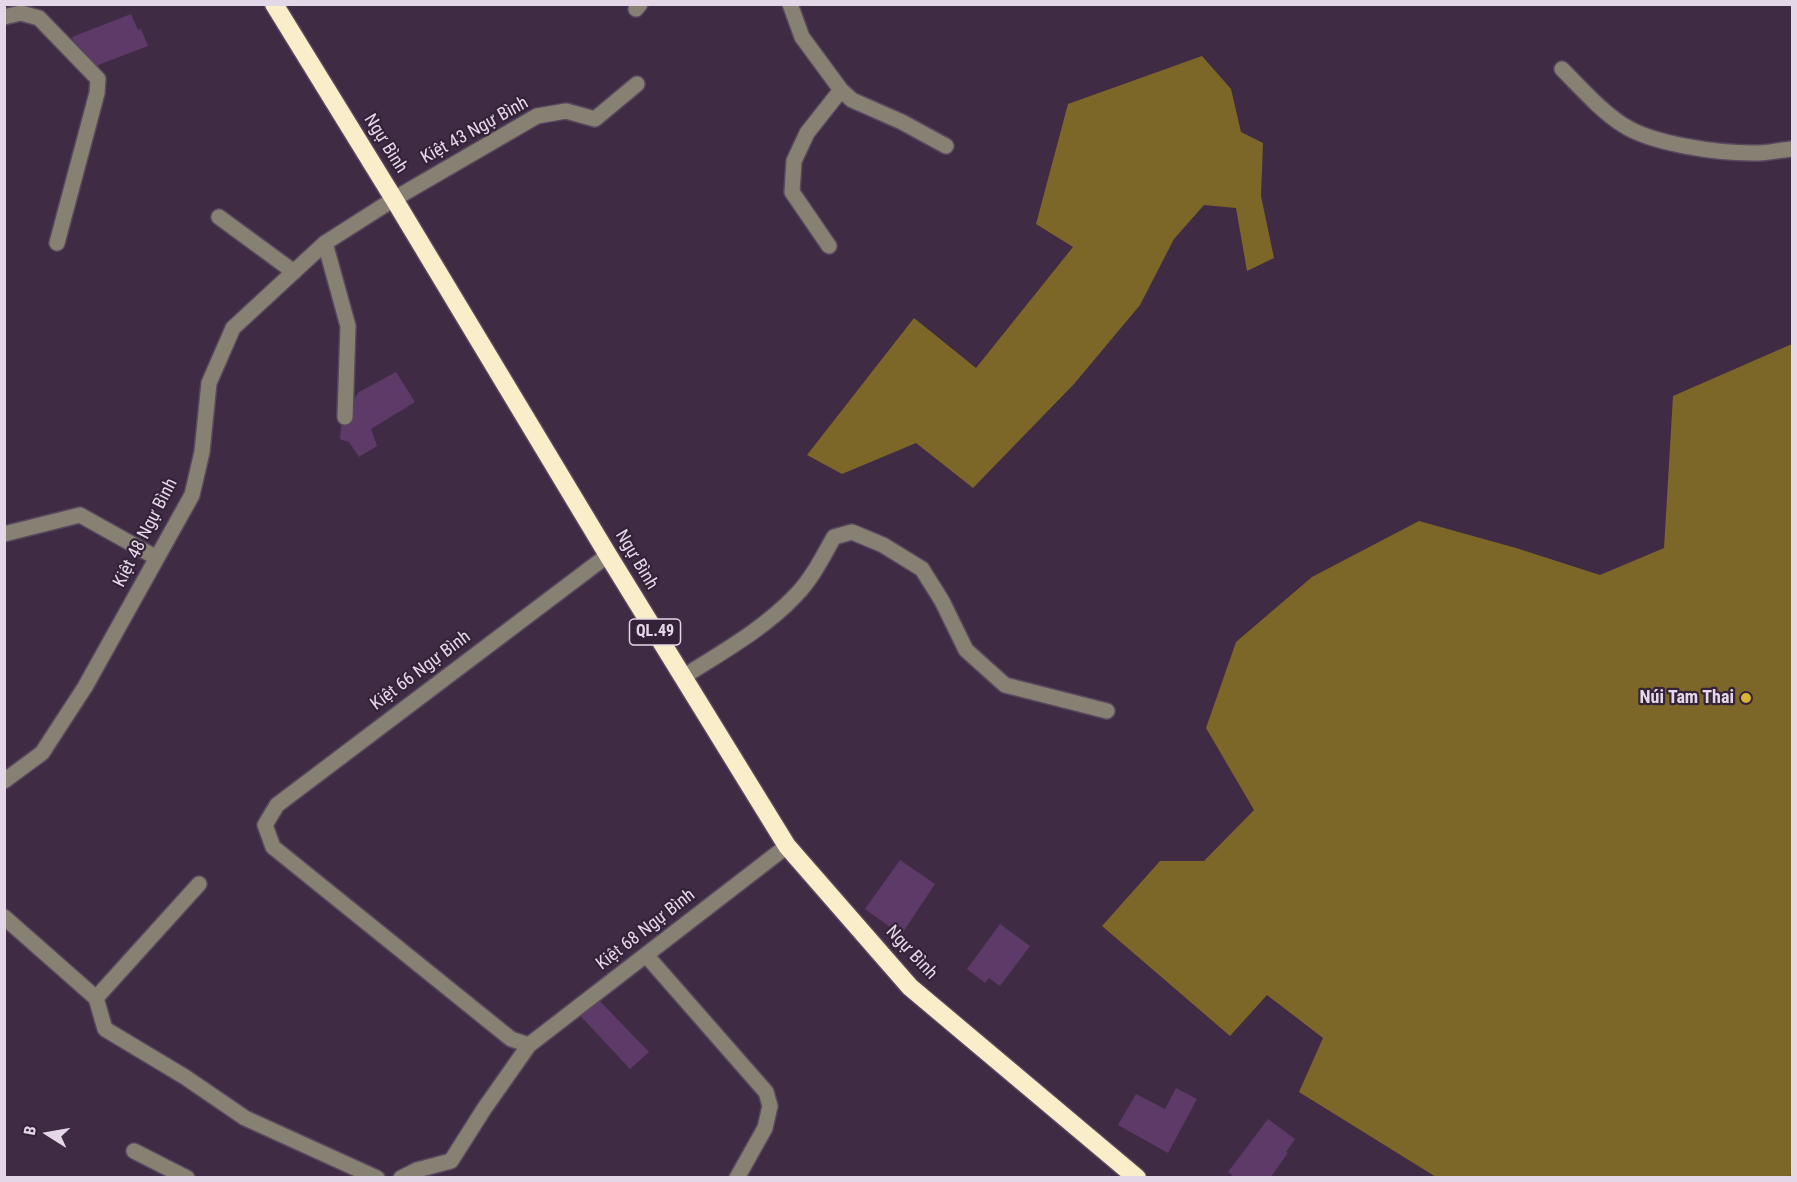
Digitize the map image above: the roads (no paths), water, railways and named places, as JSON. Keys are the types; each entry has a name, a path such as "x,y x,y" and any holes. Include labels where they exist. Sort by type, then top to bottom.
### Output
{"highway":[{"name":"Ngự Bình","path":"274,4 787,846 910,987 1137,1178"}],"street":[{"path":"790,4 802,37 841,90 852,100 902,122 946,146"},
{"path":"4,17 21,13 39,18 98,79 97,93 57,243"},
{"path":"1562,69 1597,104 1624,126 1649,136 1680,145 1753,154 1792,149"},
{"name":"Kiệt 43 Ngự Bình","path":"394,199 537,116 566,111 595,119 638,84"},
{"path":"829,246 792,192 794,161 807,134 841,90"},
{"name":"Kiệt 48 Ngự Bình","path":"4,781 42,753 85,687 192,495 202,452 209,383 233,328 325,243 394,199"},
{"path":"219,217 294,272"},
{"path":"325,243 348,326 345,417"},
{"path":"4,534 80,515 157,558"},
{"path":"683,677 755,631 781,610 798,594 834,537 852,532 884,545 922,569 942,601 966,650 1005,685 1107,711"},
{"name":"Kiệt 66 Ngự Bình","path":"530,1045 511,1039 273,847 265,825 277,805 608,555"},
{"name":"Kiệt 68 Ngự Bình","path":"401,1178 417,1170 452,1161 484,1109 530,1045 787,846"},
{"path":"96,998 199,884"},
{"path":"4,917 96,998 105,1029 185,1077 245,1118 377,1178"},
{"path":"646,955 766,1092 770,1106 765,1128 737,1178"},
{"path":"134,1151 187,1178"}],"place":[{"name":"Núi Tam Thai","path":"1746,698"}]}
